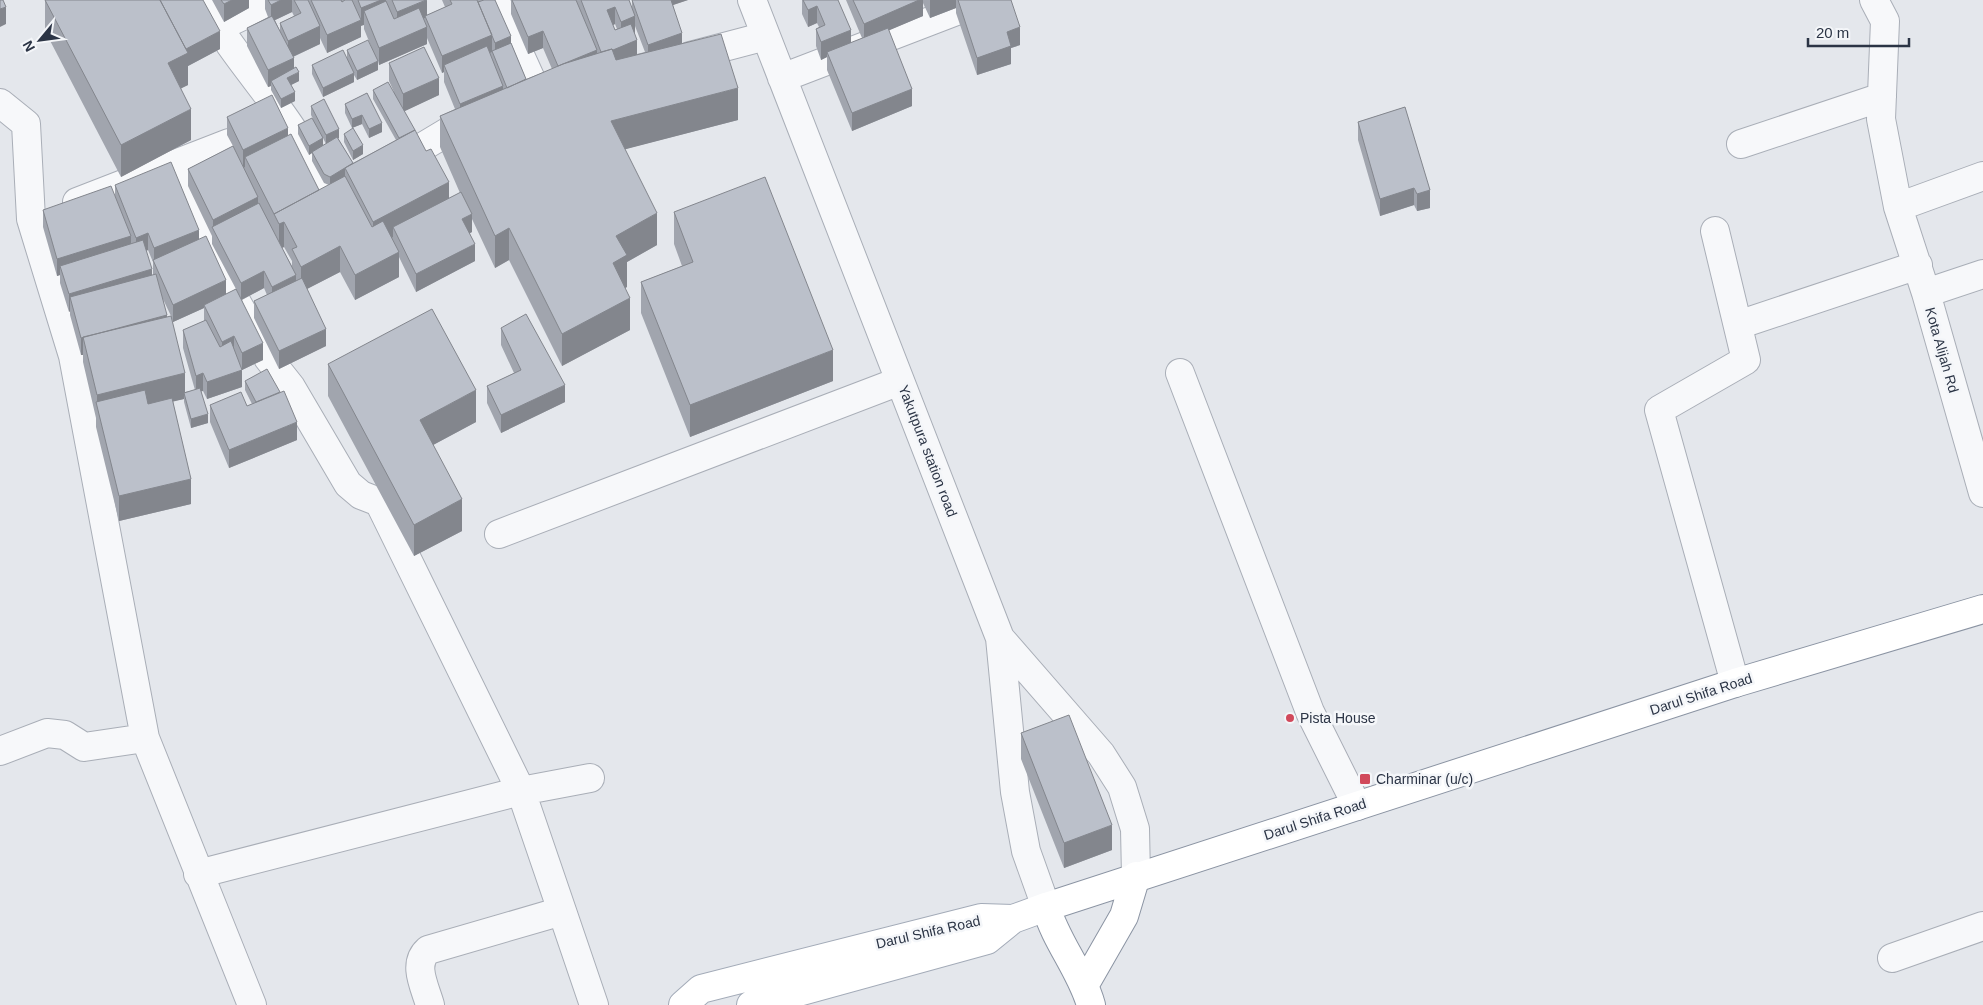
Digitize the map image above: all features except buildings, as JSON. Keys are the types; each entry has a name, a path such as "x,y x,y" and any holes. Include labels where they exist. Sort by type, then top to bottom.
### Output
{"main road":[{"name":"Darul Shifa Road","path":"692,997 981,918 1013,918 1136,876 1735,683 1983,609"},
{"path":"1936,622 1983,630"},
{"path":"1088,995 1124,916 1136,876"},
{"path":"1046,907 1052,928 1088,995"},
{"path":"751,1005 987,940 1013,918"}],"street":[{"path":"203,0 217,28 294,132 321,183 329,190 338,191 414,152 449,131 539,96 568,89"},
{"path":"217,28 276,0"},
{"path":"495,0 539,96"},
{"name":"Yakutpura station road","path":"752,0 1000,638 1101,754 1122,787 1135,829 1136,876"},
{"path":"782,78 985,0"},
{"name":"Kota Alijah Rd","path":"1874,0 1885,21 1881,119 1898,207 1918,266 1983,493"},
{"path":"662,64 766,36"},
{"path":"1741,144 1882,97"},
{"path":"0,103 26,124 32,219 73,356 145,738 252,1005"},
{"path":"32,219 229,143"},
{"path":"172,166 213,260 268,358 291,387 348,484 361,495 378,502 521,790 594,1005"},
{"path":"1898,207 1983,176"},
{"path":"1715,231 1746,360 1659,410 1735,683"},
{"path":"1738,325 1918,266"},
{"path":"1926,293 1983,274"},
{"path":"1180,373 1310,712 1357,806"},
{"path":"499,534 900,381"},
{"path":"1000,638 1015,792 1026,851 1046,907"},
{"path":"0,751 47,734 66,735 84,747 145,738"},
{"path":"198,874 521,790 590,778"},
{"path":"430,1005 419,964 420,957 428,950 562,910"},
{"path":"1892,958 1983,926"}],"place":[{"name":"Pista House","path":"1290,718"},
{"name":"Charminar (u/c)","path":"1365,779"}]}
